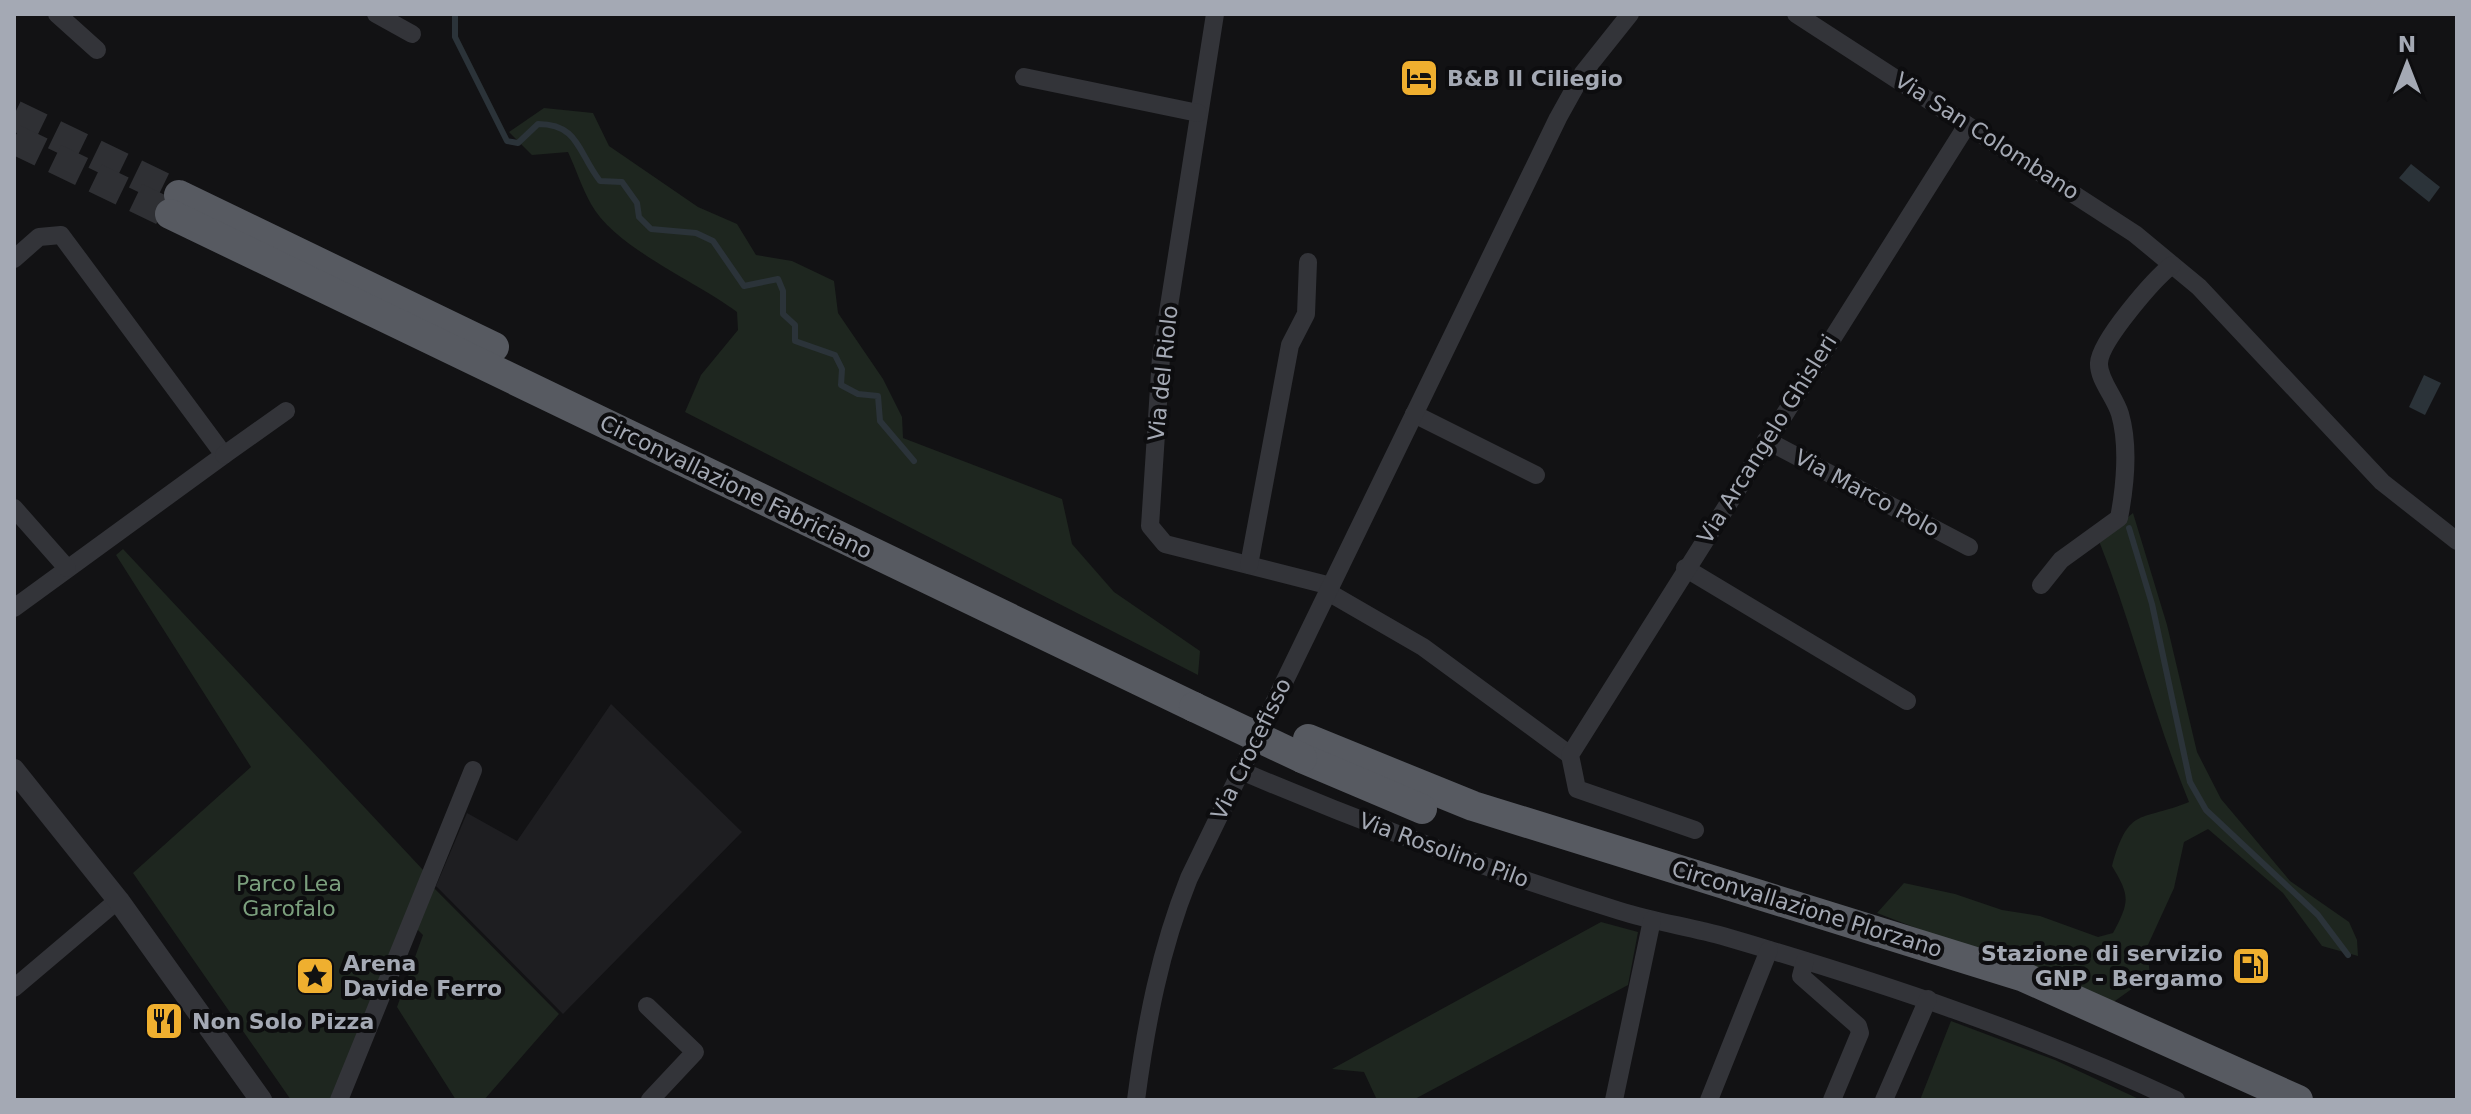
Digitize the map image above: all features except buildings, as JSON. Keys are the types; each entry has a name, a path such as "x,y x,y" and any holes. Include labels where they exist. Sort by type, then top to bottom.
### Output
{"highway":[{"name":"Circonvallazione Fabriciano","path":"175,205 1305,749"},
{"name":"Circonvallazione Plorzano","path":"1305,749 1374,791 1477,829 1934,967 2013,995 2094,1026 2251,1100"},
{"name":"Circonvallazione Plorzano","path":"1305,749 1473,806 2024,977 2298,1100"}],"street":[{"path":"57,14 97,50"},
{"path":"376,14 412,34"},
{"name":"Via del Riolo","path":"1215,14 1161,357 1150,526 1165,544 1329,589"},
{"name":"Via Crocefisso","path":"1136,1100 1150,1004 1176,910 1239,770 1558,118 1583,73 1630,14"},
{"name":"Via San Colombano","path":"1796,14 2123,226 2172,265 2199,287 2382,482 2457,541"},
{"path":"1024,77 1198,113"},
{"name":"Via Arcangelo Ghisleri","path":"1570,755 1685,568 1967,125"},
{"path":"14,259 39,237 61,235 224,455"},
{"path":"1249,565 1290,345 1306,314 1308,262"},
{"path":"2041,585 2061,560 2119,518 2123,499 2121,418 2113,392 2102,377 2099,363 2104,347 2114,333 2161,273 2172,265"},
{"path":"14,608 286,411"},
{"path":"1414,414 1536,475"},
{"name":"Via Marco Polo","path":"1766,440 1969,547"},
{"path":"14,508 67,568"},
{"path":"1685,568 1907,701"},
{"path":"1329,589 1423,647 1570,755 1577,789 1695,830"},
{"path":"14,770 118,900 261,1100"},
{"path":"339,1100 473,770"},
{"name":"Via Rosolino Pilo","path":"1239,770 1445,852 1652,920 1769,950 1928,999 2056,1047 2176,1100"},
{"path":"14,988 118,900"},
{"path":"1614,1100 1652,920"},
{"path":"1709,1100 1769,950"},
{"path":"1805,961 1801,976 1858,1026 1860,1033 1832,1100"},
{"path":"1884,1100 1928,999"},
{"path":"647,1006 695,1052 650,1100"}],"shaded area":[{"path":"2411,164 2440,187 2429,202 2399,178"},
{"path":"2424,375 2441,383 2425,415 2409,407"},
{"path":"611,704 742,832 563,1014 436,886 467,813 517,841"}],"green space":[{"path":"544,108 593,113 609,146 698,207 737,224 756,255 792,261 834,281 838,313 883,379 902,417 903,438 1062,499 1072,544 1114,592 1200,651 1198,675 685,412 701,375 738,330 737,312 637,249 602,220 585,192 568,152 532,155 509,132"},
{"path":"2133,513 2167,625 2197,752 2221,799 2290,881 2349,922 2357,940 2358,956 2322,946 2283,893 2208,829 2184,842 2174,888 2147,947 2150,976 2112,1003 1877,913 1904,883 1955,894 2002,910 2040,916 2098,937 2113,933 2126,899 2112,866 2124,833 2139,819 2189,802 2099,541"},
{"name":"Parco Lea Garofalo","path":"123,549 424,871 332,1100 291,1100 133,873 251,767 116,555"},
{"path":"431,885 559,1014 484,1100 456,1100 397,1007 423,935 414,926"},
{"path":"1601,922 1638,932 1628,985 1413,1100 1377,1100 1364,1072 1332,1069"},
{"path":"1951,1021 2055,1060 2141,1100 1920,1100"}],"waterway":[{"path":"455,14 455,37 507,141 518,143 538,124 562,129 576,142 600,181 622,182 637,203 639,217 651,229 696,233 713,241 744,286 778,279 783,291 783,314 795,325 795,341 835,355 842,369 841,385 858,394 878,396 880,421 914,461"},
{"path":"2129,528 2152,604 2190,782 2206,810 2318,915 2348,955"}],"tunnel":[{"path":"14,115 179,195"},
{"path":"14,139 170,214"}],"place":[{"name":"B&B Il Ciliegio","path":"1419,78"},
{"name":"Stazione di servizio GNP - Bergamo","path":"2251,966"},
{"name":"Arena Davide Ferro","path":"315,976"},
{"name":"Non Solo Pizza","path":"164,1021"}]}
